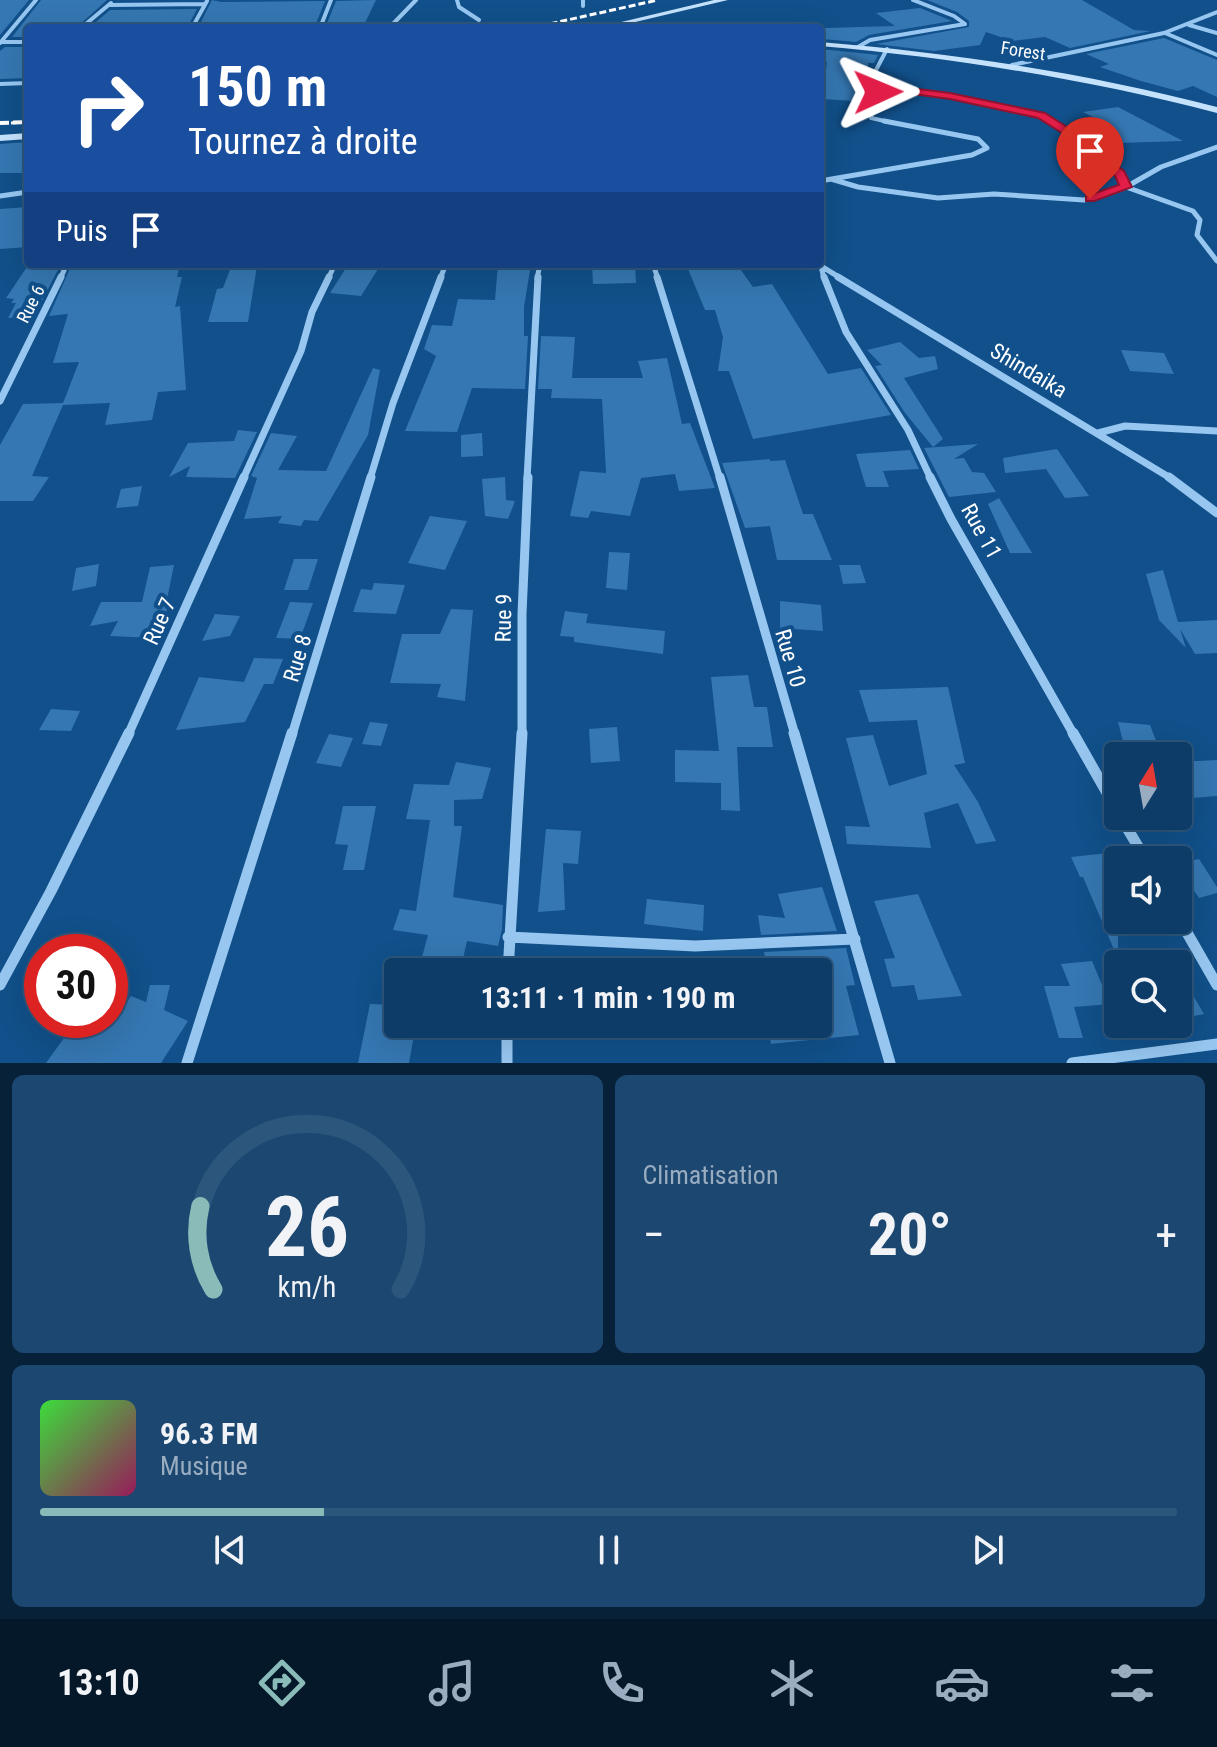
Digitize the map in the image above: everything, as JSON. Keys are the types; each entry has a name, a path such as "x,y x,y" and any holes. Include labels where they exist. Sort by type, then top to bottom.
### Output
{"street":[{"path":"1,42 36,0"},
{"path":"322,24 331,0"},
{"path":"393,24 416,0"},
{"path":"457,0 459,7 479,20"},
{"path":"618,24 724,0"},
{"path":"858,47 870,40 965,24 954,16 913,0"},
{"path":"86,24 111,2 206,2 194,24"},
{"path":"1012,65 1164,33 1217,12"},
{"path":"1189,25 1216,32"},
{"path":"1164,33 1217,55"},
{"path":"1,42 24,42"},
{"name":"Forest","path":"824,44 1012,65 1099,80 1217,110"},
{"path":"824,180 972,155 987,148 978,139 871,118 878,87 875,72 887,49"},
{"path":"0,84 24,83"},
{"path":"878,87 950,96 1041,116 1105,160 1120,174 1126,187 1193,211 1200,220 1197,235 1217,261"},
{"path":"0,138 24,136"},
{"path":"831,179 858,187 938,198 994,194 1084,200 1126,187 1161,167 1217,147"},
{"path":"0,196 24,193"},
{"name":"Shindaika","path":"824,267 1175,480 1217,513"},
{"name":"Rue 6","path":"0,401 65,268"},
{"name":"Rue 7","path":"0,985 51,891 144,703 174,629 301,351 312,312 333,268"},
{"name":"Rue 8","path":"187,1063 314,668 393,403 444,268"},
{"name":"Rue 9","path":"508,958 522,746 522,614 535,292 539,268"},
{"name":"Rue 10","path":"654,268 720,477 890,1063"},
{"name":"Rue 11","path":"821,268 846,332 908,430 951,519 1104,788"},
{"path":"1098,433 1125,426 1217,431"},
{"path":"1188,934 1217,985"},
{"path":"508,937 695,946 855,939"},
{"path":"507,1038 507,1063"},
{"path":"1072,1063 1217,1044"}],"building":[{"path":"0,0 29,0 0,35"},
{"path":"41,0 107,0 80,24 24,24 24,37 12,37"},
{"path":"212,0 325,1 316,24 200,24"},
{"path":"376,0 364,24 327,24 336,1"},
{"path":"927,0 1082,0 1134,30 1151,31 1070,48 1045,37 1012,41 986,32 980,45 934,51 876,44 969,27 969,21 957,12"},
{"path":"920,8 952,21 869,35 856,42 824,39 825,28 895,26 876,13"},
{"path":"197,9 189,24 94,24 110,10"},
{"path":"1164,38 1217,60 1217,97 1193,86 1178,91 1141,81 1100,67 1109,64 1086,54"},
{"path":"5,47 24,47 24,78 0,79 0,51"},
{"path":"824,49 878,55 874,63 868,63 868,102 824,99 827,62 824,62"},
{"path":"1118,107 1183,141 1118,143 1104,130 1112,127 1083,112"},
{"path":"24,142 24,173 0,173 0,144"},
{"path":"24,207 24,247 0,249 0,209"},
{"path":"26,268 59,268 34,316 8,318 16,303 11,303 14,299 6,298"},
{"path":"70,268 179,268 177,277 182,277 175,307 180,306 186,390 158,392 152,420 105,425 110,403 63,405 32,476 49,477 33,501 0,501 0,445 23,404 63,403 79,362 53,363 68,314 49,316"},
{"path":"231,268 257,268 248,322 208,322 217,289 223,288"},
{"path":"346,268 378,269 361,296 330,293"},
{"path":"498,268 530,268 524,307 524,336 528,336 525,389 472,388 457,432 405,431 436,356 424,349 432,325 452,326 458,299 495,300"},
{"path":"592,268 635,268 636,283 593,284"},
{"path":"688,268 739,268 753,287 772,284 828,374 861,368 891,415 753,439 729,371 718,371 723,337 715,310 705,310"},
{"path":"541,336 575,337 572,378 643,378 638,361 667,358 682,424 690,423 715,488 679,491 675,474 641,478 630,516 591,511 588,518 570,516 580,471 606,473 602,399 551,398 552,389 538,389"},
{"path":"900,342 919,358 935,356 938,369 904,378 943,439 933,447 905,413 875,366 882,365 867,350"},
{"path":"1121,350 1164,353 1174,374 1130,371"},
{"path":"373,368 380,370 368,435 318,521 304,520 301,526 278,523 282,516 244,519 257,478 251,476 271,433 297,436 278,470 326,471"},
{"path":"238,430 257,432 235,478 186,477 190,466 169,477 188,443 234,441"},
{"path":"482,433 483,456 461,457 461,435"},
{"path":"978,444 954,459 964,458 972,472 984,473 996,492 949,497 924,448"},
{"path":"1057,449 1089,496 1065,498 1046,469 1005,473 1003,458"},
{"path":"910,450 919,469 883,471 889,487 866,487 856,454"},
{"path":"785,460 803,514 813,514 832,560 777,560 770,526 745,528 722,463"},
{"path":"505,477 506,500 515,501 508,519 485,516 482,479"},
{"path":"142,486 138,506 116,508 121,489"},
{"path":"999,498 1032,553 1010,553 988,504"},
{"path":"430,516 467,521 445,570 408,563"},
{"path":"609,552 630,553 627,590 606,588"},
{"path":"294,559 318,559 308,590 284,590"},
{"path":"99,564 96,586 72,591 76,568"},
{"path":"174,565 166,604 168,608 154,638 110,636 118,621 90,626 101,602 142,602 150,567"},
{"path":"839,565 860,565 866,583 843,584"},
{"path":"1163,570 1178,622 1217,620 1217,653 1195,654 1180,629 1186,648 1159,620 1146,574"},
{"path":"374,583 405,585 396,614 353,612 361,589 372,590"},
{"path":"780,601 821,605 823,631 780,628"},
{"path":"290,602 313,603 300,639 276,638"},
{"path":"451,609 473,610 465,701 437,697 441,684 390,683 402,634 440,634"},
{"path":"565,611 588,614 586,623 665,631 663,654 574,642 574,637 560,636"},
{"path":"215,614 240,616 230,636 202,641"},
{"path":"254,658 283,659 273,684 264,684 245,722 176,730 199,677 244,682"},
{"path":"748,675 754,707 767,707 773,747 737,747 740,811 721,810 721,783 675,782 675,750 719,751 711,677"},
{"path":"948,687 965,763 954,765 978,802 996,841 976,844 958,803 924,813 931,848 847,844 845,826 870,827 846,738 873,735 889,786 927,774 917,720 869,722 859,690"},
{"path":"51,709 80,711 71,731 39,730"},
{"path":"370,722 388,724 381,746 362,744"},
{"path":"1118,722 1150,725 1157,742 1123,742"},
{"path":"617,727 620,761 591,763 589,729"},
{"path":"329,734 353,738 341,767 316,763"},
{"path":"1217,760 1217,796 1192,798 1192,761"},
{"path":"456,762 491,768 482,799 454,800 454,826 462,826 453,897 503,905 502,929 498,946 467,941 463,958 422,958 428,935 393,930 400,909 416,911 430,820 406,819 414,784 449,785"},
{"path":"343,806 376,806 364,870 343,870 348,845 335,844"},
{"path":"546,829 581,831 578,864 563,863 565,910 538,912"},
{"path":"1104,853 1104,926 1083,877 1080,877 1071,857"},
{"path":"1199,859 1217,887 1217,893 1199,898 1192,888 1192,860"},
{"path":"822,887 837,931 761,935 758,915 785,918 778,894"},
{"path":"918,894 962,996 918,1000 914,985 892,987 884,959 895,958 874,901"},
{"path":"647,899 704,905 703,931 644,924"},
{"path":"1107,934 1118,934 1118,950 1114,950"},
{"path":"846,948 855,985 846,986 859,1035 832,1038 832,958 765,958 764,952"},
{"path":"1092,961 1104,990 1104,1004 1074,1007 1083,1038 1059,1038 1044,986 1070,986 1061,964"},
{"path":"150,985 170,985 164,1010 188,1021 161,1063 46,1063 64,1038 128,1038 128,1000 131,996 146,1002"},
{"path":"1194,997 1204,1014 1192,1016"},
{"path":"370,1004 384,1004 384,1038 413,1038 409,1063 358,1063"},
{"path":"770,1038 830,1038 771,1044"}],"railway":[{"path":"549,24 658,0"},
{"path":"0,123 24,122"},
{"path":"11,123 24,122"}],"route":[{"path":"878,92 878,87 950,96 1041,116 1066,131 1120,174 1126,187 1090,199"}]}
